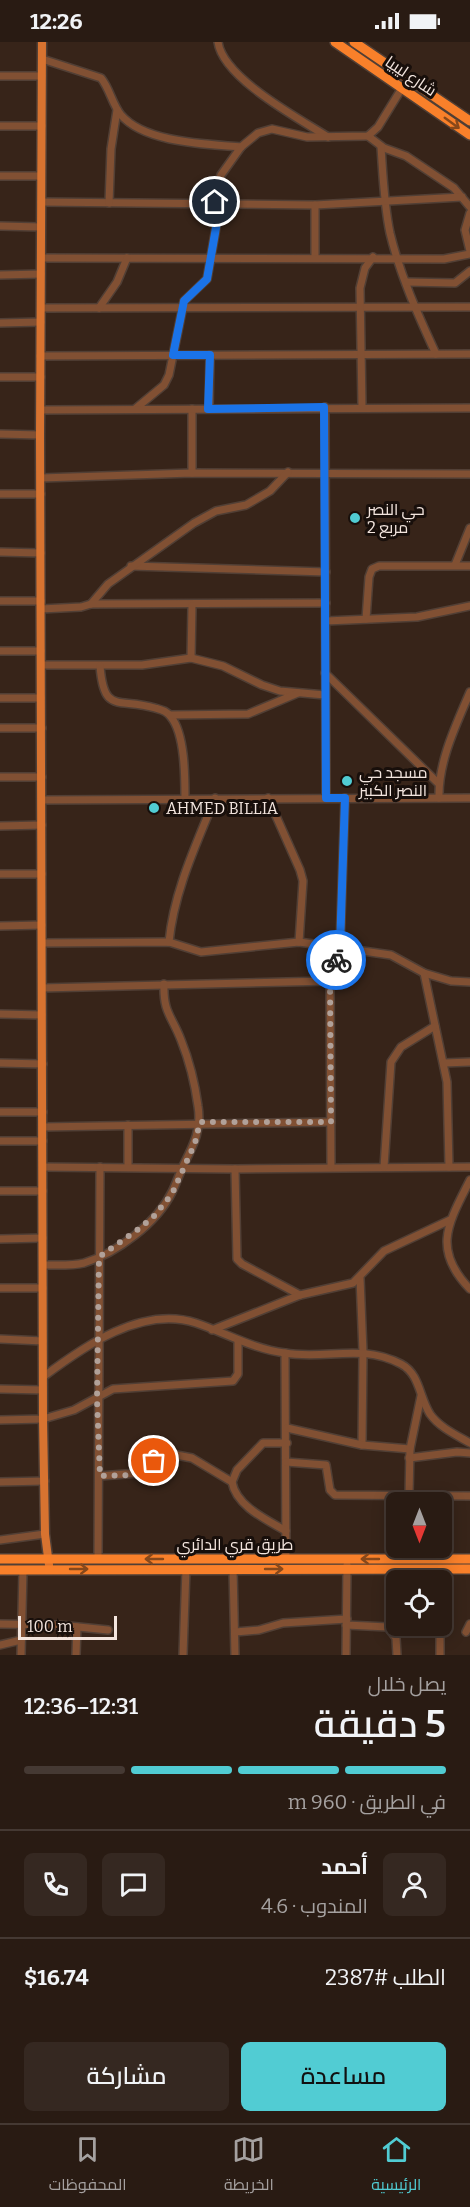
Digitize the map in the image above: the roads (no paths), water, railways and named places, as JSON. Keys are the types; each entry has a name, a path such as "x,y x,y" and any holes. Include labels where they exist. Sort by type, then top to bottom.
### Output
{"highway":[{"name":"شارع ليبيا","path":"335,42 470,135"},
{"path":"354,42 470,121"},
{"name":"طريق قري الدائري","path":"0,1559 286,1559 470,1569"},
{"name":"طريق قري الدائري","path":"0,1570 233,1569 470,1559"}],"main road":[{"path":"42,42 40,478 43,1419 45,1534 50,1569"}],"street":[{"path":"219,42 224,59 254,87 328,136"},
{"path":"42,59 86,71 101,78 117,110 134,125 166,138 241,147"},
{"path":"0,76 42,76"},
{"path":"368,136 378,127 402,88"},
{"path":"109,203 111,148 117,110"},
{"path":"0,126 42,126"},
{"path":"135,409 164,386 182,308 187,298 205,282 217,222 215,190 221,176 241,147 258,133 272,129 308,137 368,136 381,147 406,156 454,188 470,207"},
{"path":"381,147 384,202 397,257 415,307 436,354"},
{"path":"0,176 42,176"},
{"path":"41,202 216,206 315,205 462,197"},
{"path":"315,205 315,257"},
{"path":"41,258 397,257 444,259 470,252 465,230 470,213"},
{"path":"0,226 41,227"},
{"path":"362,407 362,276 373,257"},
{"path":"99,308 117,282 128,258"},
{"path":"406,282 455,283 470,271"},
{"path":"0,275 41,274"},
{"path":"41,308 470,307"},
{"path":"0,323 41,322"},
{"path":"40,356 470,354"},
{"path":"208,409 210,355"},
{"path":"0,377 41,377"},
{"path":"324,407 326,798"},
{"path":"41,410 470,408"},
{"path":"192,409 192,473"},
{"path":"0,434 40,435"},
{"path":"92,604 108,584 194,523 216,511 246,505 262,496 288,472"},
{"path":"40,478 288,472 470,474"},
{"path":"0,494 41,494"},
{"path":"455,565 470,528"},
{"path":"0,552 41,553"},
{"path":"131,566 326,572"},
{"path":"366,619 369,577 372,569 379,566 470,566"},
{"path":"0,601 81,607 92,604 192,606 326,603"},
{"path":"191,658 192,606"},
{"path":"326,621 433,615 470,606"},
{"path":"0,651 41,651"},
{"path":"41,665 100,666 191,658 223,666 262,685 298,693 325,695"},
{"path":"100,666 101,687 106,698 115,702 138,703 171,715 249,714 298,693"},
{"path":"325,673 438,783"},
{"path":"439,798 438,783 456,721 470,692"},
{"path":"0,698 42,698"},
{"path":"460,716 470,712"},
{"path":"171,715 176,724 184,765 185,799"},
{"path":"0,728 42,728"},
{"path":"0,777 42,777"},
{"path":"169,942 171,914 181,882 215,798"},
{"path":"268,798 303,881 299,942"},
{"path":"331,1167 330,981 340,947 345,798"},
{"path":"42,800 470,798"},
{"path":"0,826 42,825"},
{"path":"0,874 42,874"},
{"path":"0,926 42,925"},
{"path":"42,943 169,942 201,952 299,942 391,955 424,973 451,981 470,982"},
{"path":"424,973 447,1082 449,1167"},
{"path":"42,988 330,981"},
{"path":"43,1265 82,1263 99,1257 126,1241 154,1216 172,1194 182,1167 195,1143 200,1122 187,1056 179,1033 169,1018 164,998 164,984"},
{"path":"0,1014 42,1015"},
{"path":"384,1167 391,1062 401,1047 435,1026"},
{"path":"444,1063 470,1062"},
{"path":"0,1063 43,1064"},
{"path":"0,1113 43,1112"},
{"path":"43,1127 200,1122 331,1122"},
{"path":"128,1125 128,1167"},
{"path":"0,1141 43,1141"},
{"path":"43,1167 235,1169 470,1167"},
{"path":"98,1559 100,1476 97,1400 100,1167"},
{"path":"235,1169 237,1259 242,1264 300,1295"},
{"path":"470,1180 450,1220 446,1234 447,1253 460,1278 470,1289"},
{"path":"0,1191 43,1191"},
{"path":"212,1330 300,1295 353,1283 384,1251 450,1220"},
{"path":"0,1239 43,1238"},
{"path":"360,1278 363,1352 362,1445"},
{"path":"0,1288 43,1288"},
{"path":"43,1377 98,1340 145,1322 169,1319 194,1322 238,1342 285,1353 363,1352 402,1365 415,1375 421,1396 431,1415 440,1424 470,1443"},
{"path":"0,1339 43,1341"},
{"path":"0,1420 43,1419 97,1400 114,1389 131,1386 233,1381 238,1374 238,1342"},
{"path":"285,1353 288,1428 286,1559"},
{"path":"0,1389 43,1390"},
{"path":"409,1492 410,1449 421,1396"},
{"path":"288,1428 362,1445 410,1449"},
{"path":"232,1482 237,1470 264,1443 287,1443"},
{"path":"409,1458 457,1452 470,1453"},
{"path":"100,1476 130,1475 144,1469 163,1455 171,1454 192,1458 232,1482 239,1499 286,1531"},
{"path":"286,1462 326,1465 330,1490 335,1495 386,1495"},
{"path":"0,1482 45,1481"},
{"path":"452,1496 470,1496"},
{"path":"0,1540 45,1534"},
{"path":"346,1655 347,1564"},
{"path":"183,1655 186,1569"},
{"path":"233,1569 235,1655"},
{"path":"21,1655 23,1570"},
{"path":"235,1632 251,1632 292,1622 347,1622 388,1627 396,1638 397,1655"},
{"path":"0,1624 108,1630"},
{"path":"466,1632 470,1624"},
{"path":"76,1655 77,1627"},
{"path":"440,1636 440,1655"},
{"path":"0,1645 21,1640"}],"place":[{"name":"حي النصر مربع 2","path":"355,518"},
{"name":"مسجد حي النصر الكبير","path":"347,781"},
{"name":"AHMED BILLIA","path":"154,808"}]}
